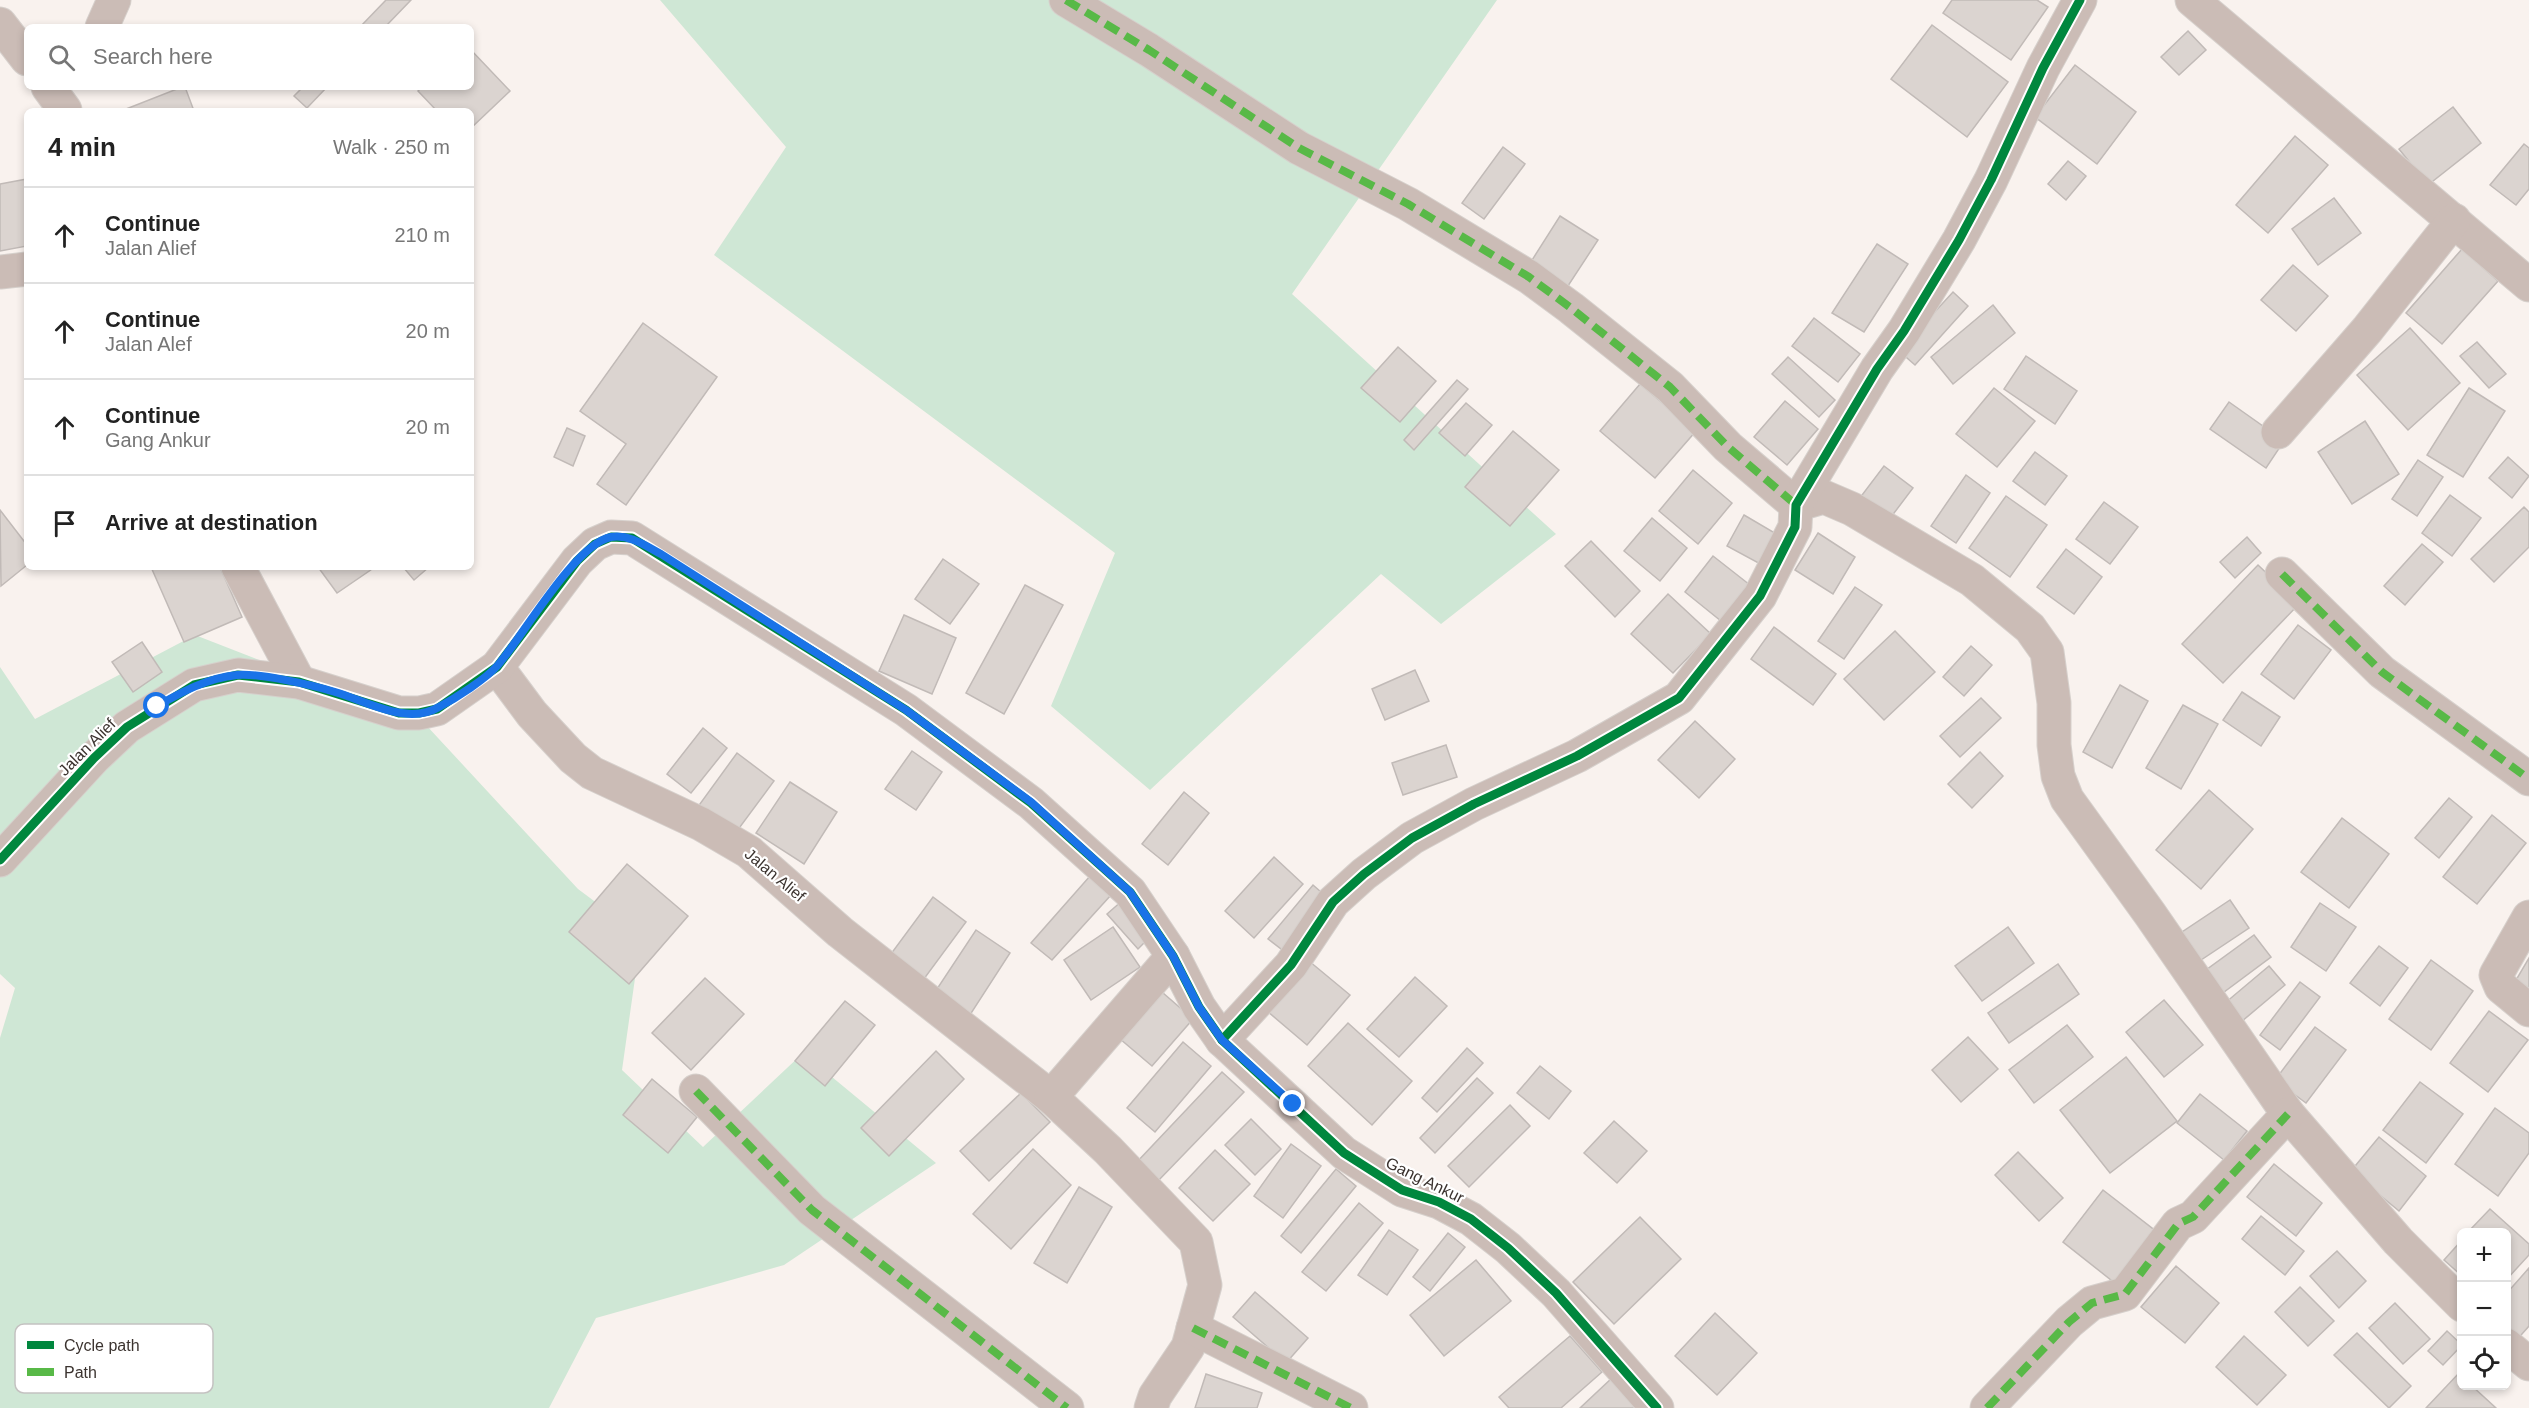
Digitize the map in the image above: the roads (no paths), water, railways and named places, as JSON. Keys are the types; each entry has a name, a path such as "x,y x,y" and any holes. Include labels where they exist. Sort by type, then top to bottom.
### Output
{"street":[{"path":"103,24 114,0"},
{"path":"1066,0 1149,50 1299,148 1408,204 1529,278 1572,308 1670,387 1728,447 1796,505"},
{"path":"1222,1040 1291,965 1333,902 1412,838 1474,804 1577,756 1679,698 1760,596 1795,526 1796,505 1877,369 1904,331 1959,240 1991,180 2043,68 2080,0"},
{"path":"2192,0 2529,285"},
{"path":"0,24 24,55"},
{"path":"2278,432 2367,330 2454,220"},
{"path":"0,272 24,269"},
{"path":"1796,505 1824,497 1852,509 1972,580 2030,628 2047,652 2054,703 2054,745 2058,776 2067,799 2150,914 2288,1114 2398,1241 2457,1300"},
{"name":"Jalan Alief","path":"0,860 94,758 127,727 157,706 195,685 238,675 299,682 399,713 419,713 437,709 497,667 577,561 596,544 611,537 632,538 661,554 906,710 1031,802 1130,892 1173,956"},
{"path":"240,570 299,682"},
{"path":"2282,574 2382,672 2529,779"},
{"name":"Jalan Alief","path":"497,667 532,714 573,758 592,773 701,825 749,852 840,932 1051,1097 1108,1150 1196,1242 1205,1285 1188,1347 1155,1396 1151,1408"},
{"path":"2529,917 2496,975 2500,987 2529,1010"},
{"path":"1051,1097 1173,956"},
{"name":"Gang Ankur","path":"1173,956 1199,1007 1222,1040 1344,1153 1402,1190 1438,1202 1471,1219 1508,1248 1556,1293 1657,1408"},
{"path":"696,1091 812,1210 1067,1408"},
{"path":"1987,1408 2069,1322 2092,1303 2125,1294 2178,1224 2193,1217 2288,1114"},
{"path":"1193,1328 1351,1408"},
{"path":"2511,1349 2529,1364"}]}
